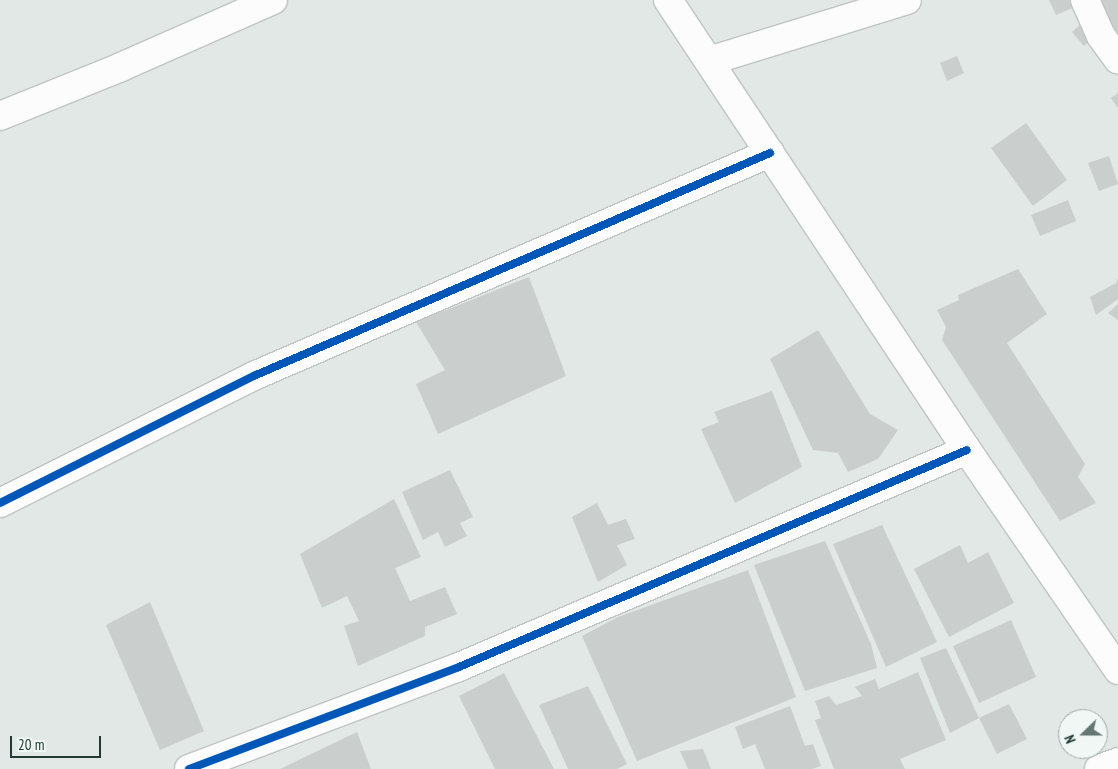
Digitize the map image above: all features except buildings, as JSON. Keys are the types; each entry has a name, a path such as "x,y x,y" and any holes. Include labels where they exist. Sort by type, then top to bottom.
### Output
{"street":[{"path":"0,116 121,67 272,0"},
{"path":"668,0 967,450 1118,670"},
{"path":"709,62 907,0"},
{"path":"1085,0 1101,36 1118,59"},
{"path":"0,503 256,375 770,154"},
{"path":"189,769 459,667 967,450"},
{"path":"1099,769 1118,762"}],"cycle path":[{"path":"0,503 256,375 770,153"},
{"path":"189,769 459,667 967,450"}]}
